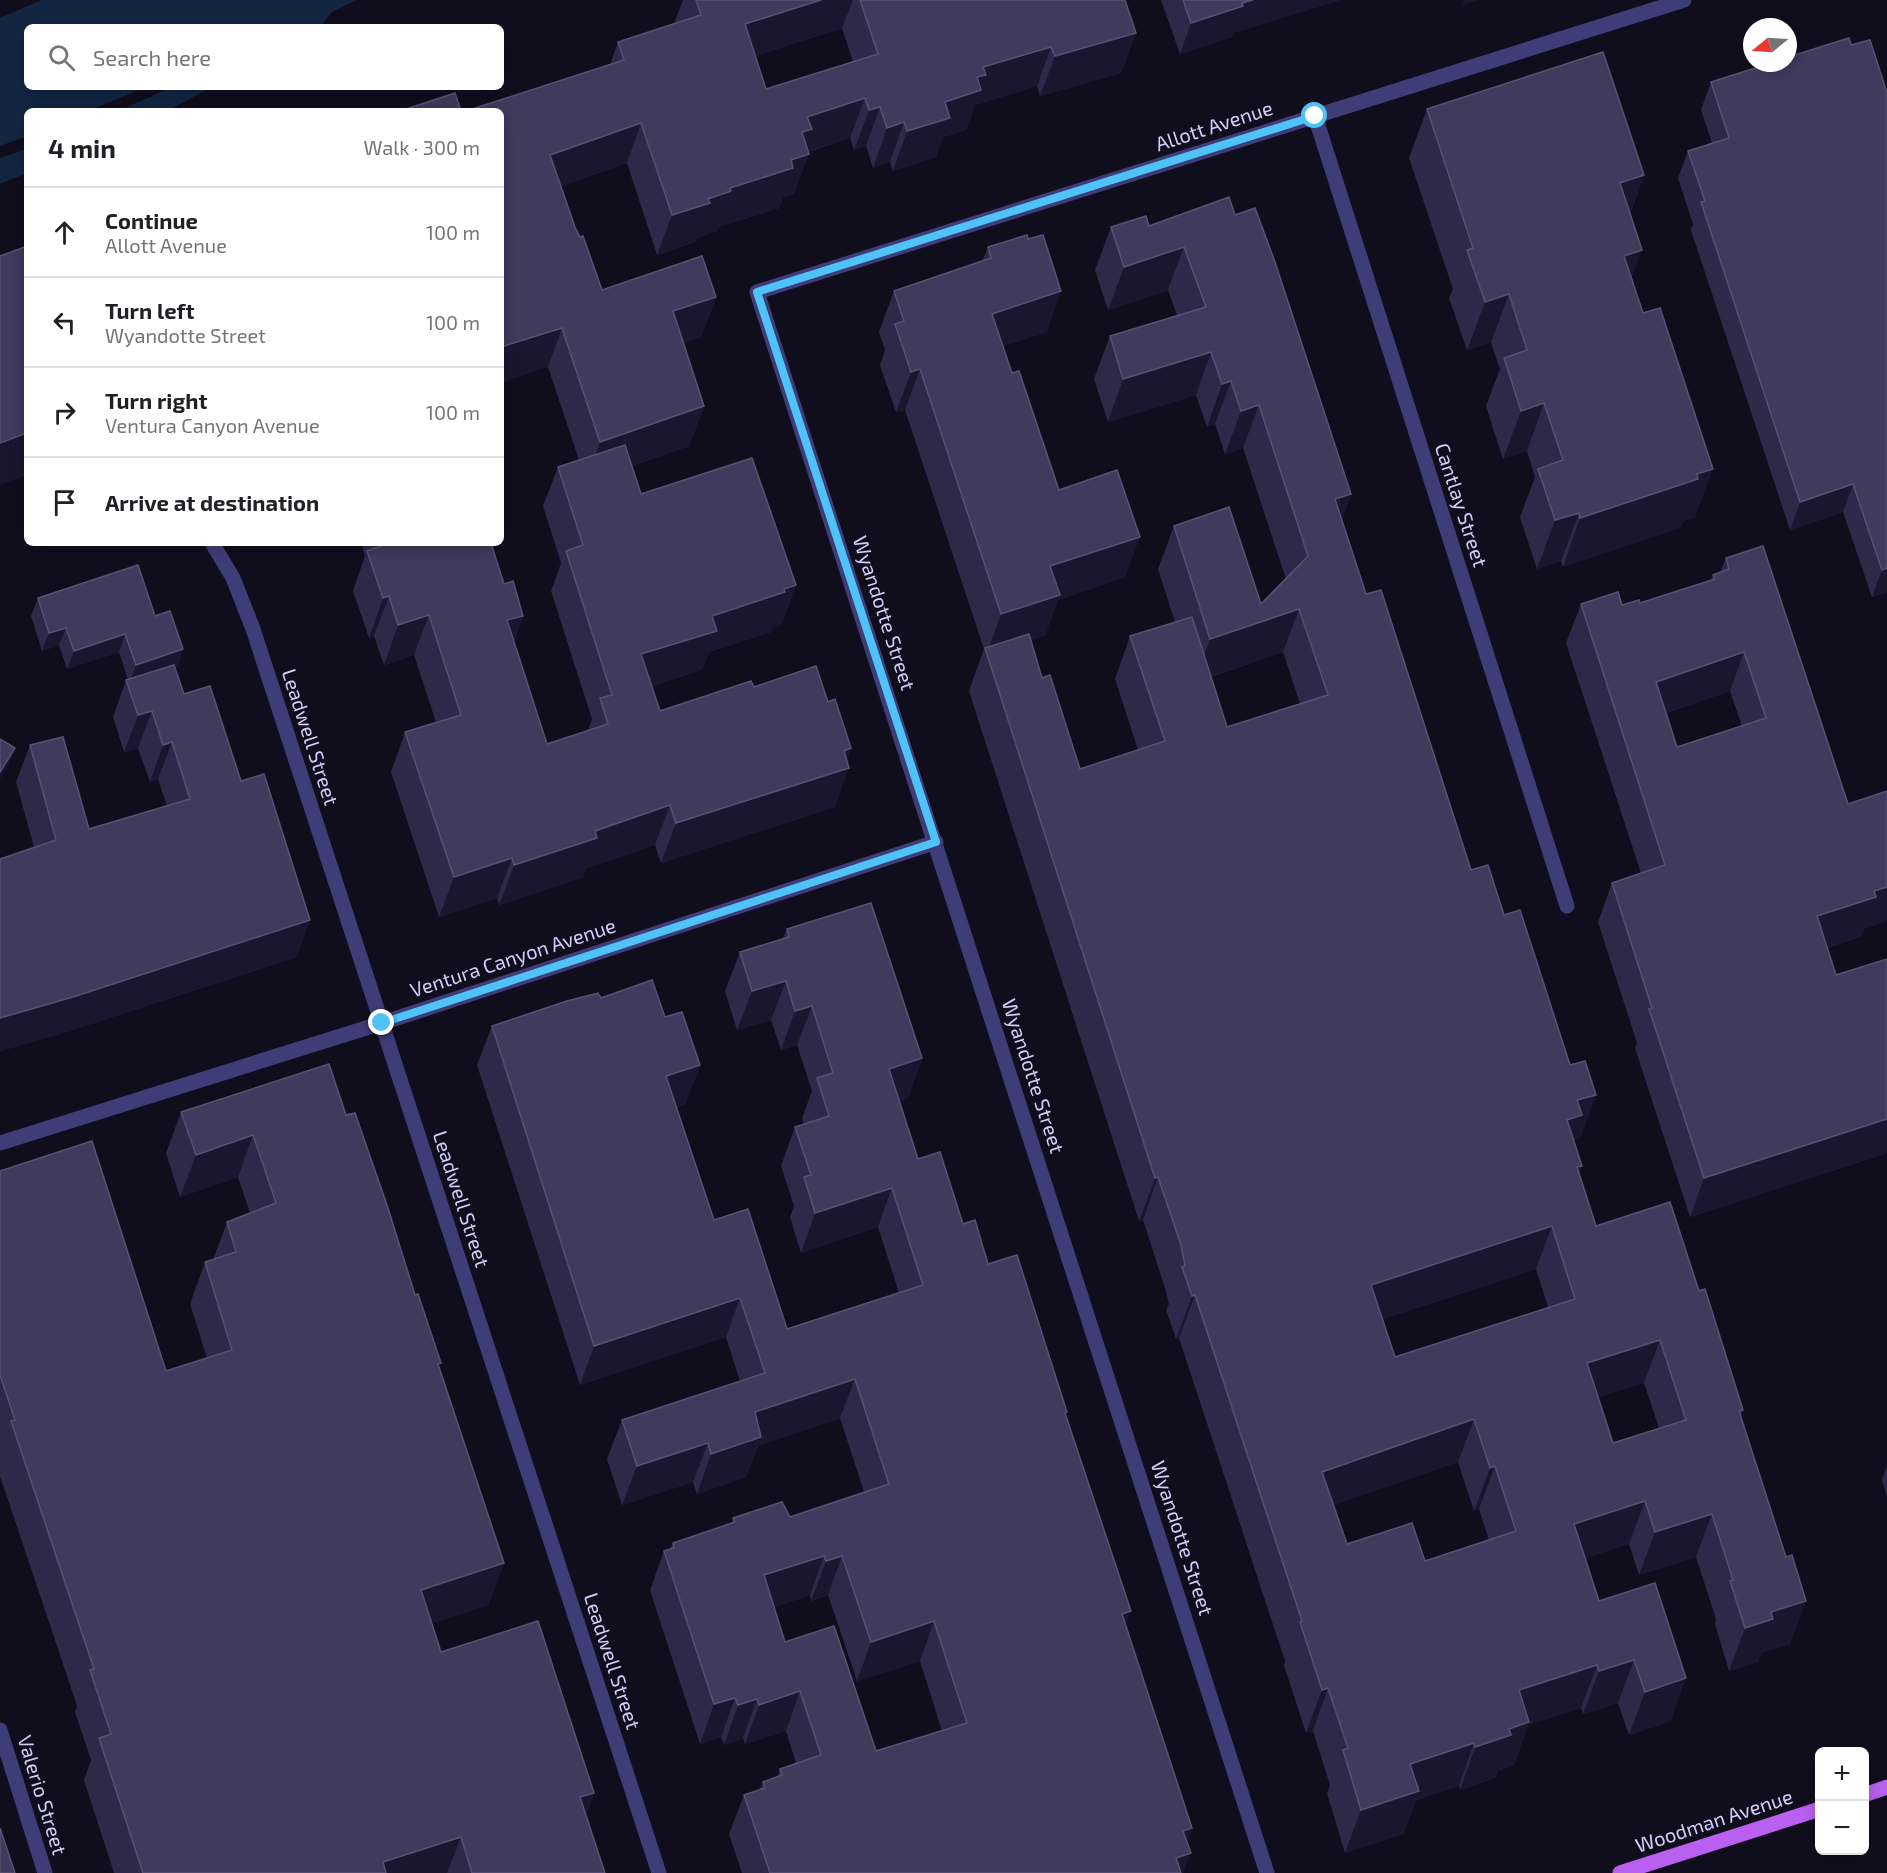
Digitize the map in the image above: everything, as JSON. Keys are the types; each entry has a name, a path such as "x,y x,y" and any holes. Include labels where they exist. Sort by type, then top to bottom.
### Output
{"main road":[{"path":"1869,1793 1887,1787"},
{"name":"Woodman Avenue","path":"1620,1873 1815,1811"}],"street":[{"name":"Allott Avenue","path":"757,292 1684,0"},
{"name":"Cantlay Street","path":"1315,116 1567,906"},
{"name":"Wyandotte Street","path":"757,292 1267,1873"},
{"name":"Leadwell Street","path":"214,546 232,578 253,629 658,1873"},
{"name":"Ventura Canyon Avenue","path":"0,1143 382,1023 936,842"},
{"name":"Valerio Street","path":"0,1730 45,1873"}],"water":[{"path":"42,0 357,0 332,12 322,24 24,24 24,90 139,90 95,108 24,108 24,137 0,146 0,18"},
{"path":"165,90 206,90 173,108 125,108"},
{"path":"24,150 24,174 0,184 0,158"}],"building":[{"path":"696,0 821,0 745,24 766,89 878,54 860,0 1125,0 1136,33 1055,56 1051,47 983,67 986,75 977,77 981,90 945,102 950,118 907,131 904,122 887,128 880,107 869,110 865,98 807,117 812,129 802,132 809,154 791,160 793,168 730,188 731,191 708,199 710,203 672,215 641,123 550,155 575,227 580,237 583,236 602,290 702,256 716,297 673,311 704,406 600,442 562,328 504,346 504,108 475,108 624,60 618,42 701,15"},
{"path":"1183,0 1253,0 1242,3 1243,6 1191,23"},
{"path":"1849,38 1851,45 1870,40 1887,93 1887,568 1882,570 1853,484 1800,502 1701,202 1705,201 1688,151 1729,138 1711,82 1743,72 1797,72 1797,54"},
{"path":"1603,52 1644,175 1620,183 1642,250 1624,256 1643,313 1660,308 1713,469 1697,474 1698,479 1580,518 1579,513 1555,520 1538,469 1563,460 1544,403 1521,411 1504,358 1527,350 1509,294 1485,302 1467,250 1473,248 1427,109"},
{"path":"455,93 460,108 409,108"},
{"path":"1229,197 1235,215 1255,208 1351,494 1335,499 1366,594 1381,590 1471,870 1488,865 1504,915 1520,910 1570,1065 1585,1061 1596,1095 1577,1100 1582,1115 1567,1120 1582,1166 1577,1167 1596,1226 1670,1202 1699,1291 1705,1289 1743,1410 1739,1411 1786,1557 1792,1555 1806,1601 1771,1612 1773,1619 1745,1628 1730,1581 1733,1580 1712,1514 1655,1532 1645,1501 1574,1524 1599,1601 1655,1583 1686,1678 1645,1692 1634,1660 1599,1671 1597,1665 1519,1690 1529,1722 1509,1729 1511,1735 1475,1747 1474,1743 1410,1764 1419,1791 1361,1810 1343,1750 1348,1748 1328,1688 1322,1690 1300,1622 1302,1621 1195,1295 1192,1296 1182,1267 1185,1266 1181,1245 1158,1177 1155,1178 985,648 1029,634 1042,678 1050,675 1080,769 1165,741 1130,636 1192,617 1227,727 1328,695 1299,609 1210,639 1174,526 1229,507 1261,604 1308,556 1259,405 1241,411 1231,381 1222,384 1211,352 1123,379 1110,336 1206,307 1184,247 1124,267 1111,227 1146,216 1149,226","holes":["1552,1226 1575,1299 1395,1357 1371,1285","1660,1340 1686,1420 1613,1443 1587,1363","1474,1419 1490,1468 1495,1466 1516,1531 1425,1561 1412,1523 1347,1544 1322,1472"]},
{"path":"1027,235 1028,239 1043,235 1061,291 992,314 1012,373 1019,371 1059,490 1117,470 1140,537 1050,566 1060,595 1001,614 920,369 911,372 895,324 904,321 894,291 991,258 988,247"},
{"path":"24,247 24,434 0,443 0,256"},
{"path":"625,445 641,494 752,458 796,585 784,589 785,592 712,616 717,631 641,654 660,711 751,681 754,687 816,666 828,702 835,699 851,748 844,751 849,768 676,823 670,805 595,831 597,838 514,865 512,858 454,877 405,732 461,715 429,615 398,625 389,596 383,598 367,551 381,546 492,546 504,584 513,581 523,616 507,620 547,744 608,724 600,698 612,695 566,551 583,545 558,467"},
{"path":"1763,546 1848,804 1887,791 1887,887 1874,891 1876,897 1817,916 1836,975 1887,959 1887,1119 1704,1178 1649,1009 1652,1008 1612,883 1665,865 1581,604 1618,592 1622,605 1639,600 1640,603 1715,579 1713,575 1729,569 1726,558","holes":["1744,652 1766,718 1677,747 1656,682"]},
{"path":"138,565 155,616 170,611 183,649 136,665 125,634 74,651 66,628 49,633 38,598"},
{"path":"174,665 184,694 210,686 241,781 264,774 310,920 73,997 0,1018 0,859 56,840 30,745 63,737 89,829 190,799 172,742 163,745 152,711 138,715 126,680"},
{"path":"0,739 15,748 0,772"},
{"path":"871,903 922,1058 889,1069 918,1159 940,1152 963,1224 975,1220 988,1264 1017,1255 1067,1412 1065,1413 1131,1611 1122,1614 1192,1828 1183,1831 1191,1853 1176,1858 1181,1873 770,1873 744,1795 765,1788 763,1782 782,1775 780,1769 821,1755 800,1691 759,1705 757,1699 738,1705 735,1698 714,1704 664,1551 674,1548 673,1543 735,1522 733,1518 782,1502 790,1517 889,1484 855,1379 755,1412 761,1437 711,1454 708,1443 637,1466 622,1420 765,1373 740,1298 594,1346 492,1026 567,1001 598,993 601,998 652,980 665,1017 682,1012 700,1065 666,1076 714,1220 748,1209 787,1329 923,1285 892,1188 815,1213 804,1177 811,1175 795,1127 829,1116 817,1078 833,1073 812,1006 795,1011 786,981 752,991 740,952 789,937 787,929","holes":["824,1556 826,1561 842,1556 871,1642 934,1621 967,1723 876,1751 834,1626 785,1642 764,1575"]},
{"path":"329,1064 346,1115 355,1113 415,1295 418,1294 441,1363 438,1364 504,1563 421,1590 441,1652 538,1621 594,1793 580,1797 605,1873 472,1873 461,1837 383,1862 386,1873 143,1873 99,1738 111,1734 90,1670 94,1669 11,1421 15,1420 0,1375 0,1171 92,1141 166,1371 232,1350 205,1262 236,1252 227,1222 276,1203 253,1135 196,1155 181,1112"},
{"path":"0,1828 15,1873 0,1873"}],"route":[{"path":"382,1023 936,842 757,292 1315,116"}]}
